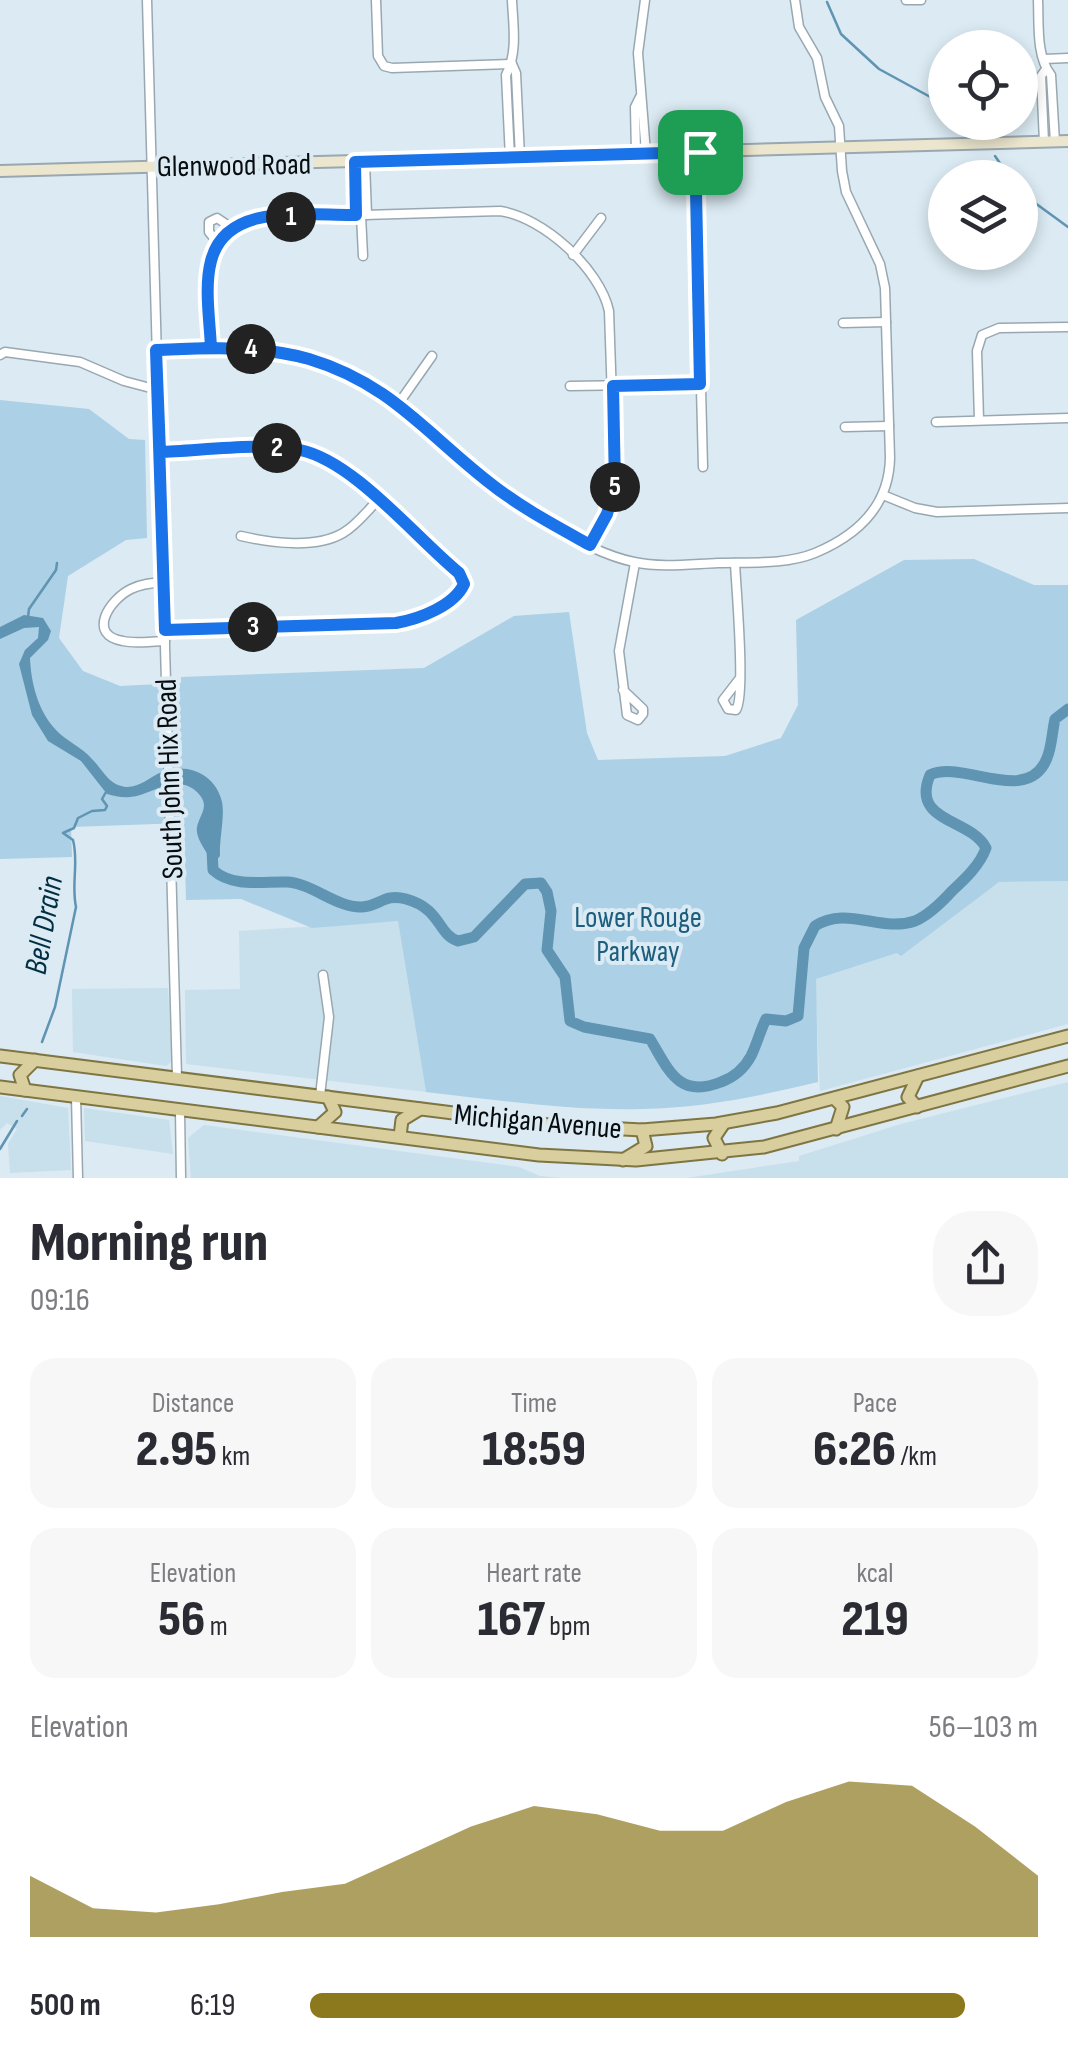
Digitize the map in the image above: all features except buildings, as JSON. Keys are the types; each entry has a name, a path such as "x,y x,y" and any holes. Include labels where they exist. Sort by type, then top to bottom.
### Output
{"main road":[{"name":"Michigan Avenue","path":"0,1056 572,1128 642,1130 724,1122 835,1099 1068,1036"},
{"path":"25,1090 20,1082 21,1071 35,1060"},
{"name":"Michigan Avenue","path":"0,1087 562,1158 623,1160 722,1154 836,1129 1067,1066"},
{"path":"917,1107 908,1097 918,1076"},
{"path":"318,1127 335,1112 324,1097"},
{"path":"835,1099 843,1107 836,1129"},
{"path":"400,1136 402,1120 420,1109"},
{"path":"722,1154 714,1138 724,1122"},
{"path":"623,1160 646,1146 642,1130"}],"street":[{"name":"South John Hix Road","path":"147,0 177,1078"},
{"path":"376,0 381,64 392,68 512,64"},
{"path":"512,0 515,157"},
{"path":"641,153 644,107 640,97 638,45 645,0"},
{"path":"156,350 260,350 311,360 356,378 399,403 501,492 590,545 635,563 790,560 826,548 860,528 883,495 890,465 886,322 882,271 846,192 839,126 826,97 816,58 799,27 795,0"},
{"path":"906,0 921,0"},
{"path":"1038,0 1045,64 1051,75 1050,142"},
{"path":"1045,64 1068,58"},
{"path":"1045,64 1041,76 1042,102 1050,142"},
{"path":"1042,102 1053,102"},
{"name":"Glenwood Road","path":"0,170 1068,141"},
{"path":"695,153 703,467"},
{"path":"360,162 363,256"},
{"path":"211,348 210,269 218,243 232,228 260,218 510,212 538,224 596,279 607,301 615,486 607,514 590,545"},
{"path":"218,243 209,232 209,222 218,218 232,228"},
{"path":"573,255 602,218"},
{"path":"843,323 886,322"},
{"path":"979,420 977,351 982,335 999,328 1068,327"},
{"path":"2,341 3,353 80,362 124,381 158,390"},
{"path":"399,403 432,356"},
{"path":"570,386 700,384"},
{"path":"936,422 1068,418"},
{"path":"846,427 889,426"},
{"path":"160,452 302,450 328,462 378,500 459,573 464,584 454,599 416,618 396,623 165,630"},
{"path":"883,495 937,512 1068,508"},
{"path":"242,536 282,542 326,539 352,527 378,500"},
{"path":"623,690 618,651 635,563"},
{"path":"735,563 740,678"},
{"path":"163,582 141,584 126,591 109,605 104,619 108,633 119,640 165,640"},
{"path":"323,975 329,1017 324,1097"},
{"path":"76,1097 78,1178"},
{"path":"180,1110 181,1178"}],"shaded area":[{"path":"24,615 43,618 51,631 48,640 30,658 34,687 44,714 111,781 132,787 162,772 181,769 199,773 214,784 223,814 220,856 214,863 198,836 204,806 189,786 172,784 130,797 107,794 81,761 48,741 32,715 19,664 25,650 38,638 39,627 24,628 0,639 0,627"},
{"path":"1068,881 1068,1024 820,1091 815,979 897,953 999,882"},
{"path":"398,921 426,1092 186,1064 185,990 240,989 239,931"},
{"path":"168,988 172,1061 166,1066 73,1052 72,989"},
{"path":"1068,1082 1068,1178 687,1178 799,1161 799,1156 901,1124"},
{"path":"0,1096 68,1108 71,1170 10,1173 8,1144 17,1129 7,1123 0,1130"},
{"path":"84,1108 169,1120 173,1154 85,1141"},
{"path":"204,1125 519,1167 540,1176 560,1178 191,1178 188,1138"}],"green space":[{"name":"Lower Rouge Parkway","path":"0,400 89,409 129,439 145,440 147,538 126,540 68,576 59,638 83,671 120,686 181,683 181,677 424,668 514,616 569,612 587,733 598,760 725,756 781,738 798,705 796,620 904,560 974,559 1034,585 1068,585 1068,881 999,882 901,956 897,953 816,979 818,1082 731,1100 642,1109 561,1107 426,1092 398,921 312,928 241,899 186,900 184,823 71,827 72,857 0,859"}],"waterway":[{"path":"827,2 841,34 879,69 928,96"},
{"path":"995,156 998,160"},
{"path":"1038,205 1068,227"},
{"path":"28,617 57,563"},
{"path":"212,850 213,870 230,879 288,882 353,906 368,906 392,898 418,903 458,941 474,937 525,884 541,883 551,911 547,950 565,977 570,1021 650,1039 676,1078 694,1087 706,1086 726,1080 742,1069 766,1019 786,1021 798,1016 804,948 815,926 839,918 890,924 915,921 940,904 976,866 986,848 928,802 930,775 959,772 1010,781 1025,779 1038,772 1047,758 1055,719 1068,709"},
{"name":"Bell Drain","path":"42,1042 55,1007 76,907 75,849 73,840 63,833 74,828 78,818 105,810 102,799 106,792"},
{"name":"Bell Drain","path":"22,1116 27,1109"},
{"name":"Bell Drain","path":"0,1149 17,1121"}],"route":[{"path":"700,152 355,162 356,215 250,219 225,234 210,266 211,348 156,350 160,452 285,448 316,455 366,489 459,573 464,584 454,599 416,618 396,623 165,630 156,350 260,350 332,367 399,403 501,492 590,545 607,514 615,486 613,386 700,384 696,191 700,152"}]}
